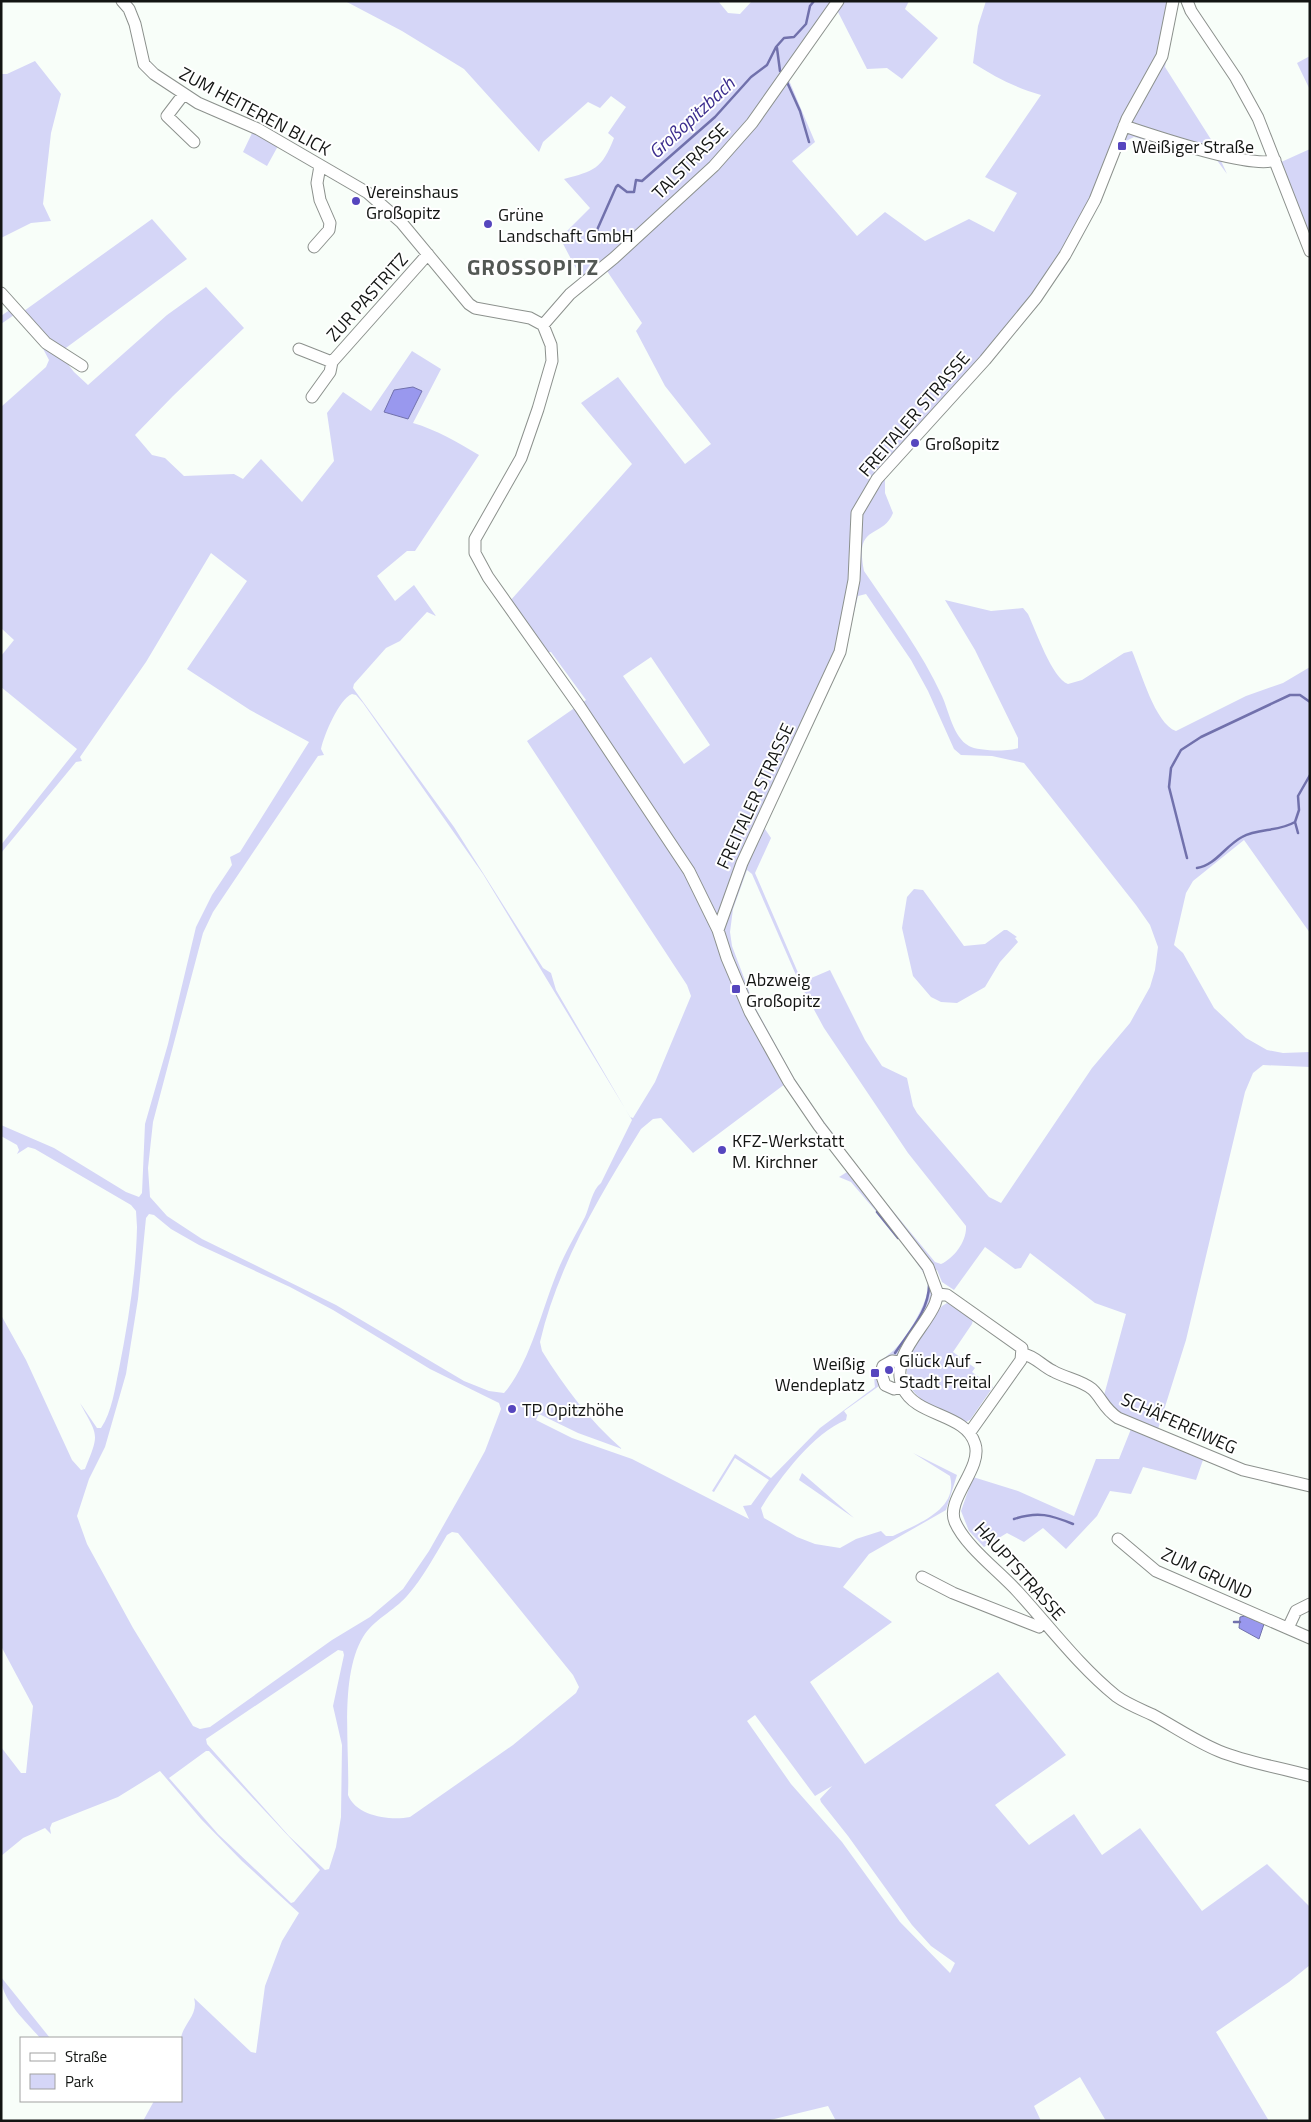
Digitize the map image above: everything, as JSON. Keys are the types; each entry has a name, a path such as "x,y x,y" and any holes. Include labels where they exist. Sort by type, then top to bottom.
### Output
{"street":[{"name":"ZUM HEITEREN BLICK","path":"122,1 129,9 136,24 144,64 154,74 183,95 258,129 368,192 401,222 469,304 475,308 530,318 543,325"},
{"name":"TALSTRASSE","path":"543,325 570,294 614,258 714,166 752,123 838,1"},
{"name":"FREITALER STRASSE","path":"718,930 742,863 840,652 852,589 855,524 860,507 877,479 985,360 1048,281 1095,200 1124,126 1162,56 1173,1"},
{"path":"1187,1 1191,11 1245,92 1275,160 1310,251"},
{"path":"183,95 167,116 194,142"},
{"path":"1124,126 1163,139 1241,159 1266,164 1275,160"},
{"path":"314,247 329,230 330,223 320,200 317,183 320,166"},
{"name":"ZUR PASTRITZ","path":"312,398 330,372 332,362 428,254"},
{"path":"1,293 46,343 82,366"},
{"name":"FREITALER STRASSE","path":"543,325 551,345 552,361 548,376 521,458 475,539 474,553 488,577 580,707 676,850 718,930 727,958 750,1012 789,1082 819,1126 928,1267 938,1294"},
{"name":"ZUR PASTRITZ","path":"299,349 332,362"},
{"path":"938,1294 947,1294 1022,1348 1022,1354 1006,1383 970,1432 924,1407 908,1396 902,1387 900,1362 932,1312 938,1294"},
{"name":"SCHÄFEREIWEG","path":"1022,1354 1029,1355 1054,1372 1086,1385 1096,1393 1109,1412 1118,1418 1243,1470 1310,1486"},
{"path":"900,1362 892,1362 883,1366 881,1373 885,1385 894,1389 902,1387"},
{"name":"HAUPTSTRASSE","path":"970,1432 974,1440 976,1454 954,1508 954,1521 964,1536 1062,1642 1123,1701 1192,1739 1220,1752 1248,1761 1310,1776"},
{"name":"ZUM GRUND","path":"1118,1539 1156,1571 1310,1638"},
{"path":"922,1577 953,1593 1039,1627 1043,1621"},
{"path":"1288,1628 1296,1611 1310,1604"}],"green space":[{"path":"345,1 718,1 728,13 740,14 752,1 909,1 905,9 938,38 902,79 887,68 867,69 837,10 788,78 815,142 792,161 857,236 885,212 925,241 969,219 994,232 1017,193 985,177 1041,95 1006,82 973,63 978,26 986,1 1177,1 1165,67 1212,141 1227,174 1216,159 1134,137 1124,142 1100,200 1063,270 1008,340 885,479 885,493 893,513 882,527 866,538 862,556 864,571 906,632 925,664 942,696 955,730 964,742 973,748 1014,749 1018,748 1018,738 975,650 945,600 991,611 1023,608 1028,614 1050,664 1062,680 1068,684 1082,680 1124,653 1132,651 1155,708 1168,726 1176,731 1246,696 1283,683 1310,667 1310,933 1244,840 1193,881 1186,893 1174,945 1183,953 1214,1008 1246,1038 1267,1050 1283,1053 1310,1052 1310,1067 1263,1065 1253,1073 1245,1092 1186,1340 1158,1429 1114,1410 1103,1399 1126,1314 1095,1303 1030,1253 1021,1268 1015,1269 985,1247 954,1290 942,1282 937,1270 928,1273 933,1290 932,1299 900,1355 888,1358 879,1364 876,1373 879,1386 844,1411 847,1415 846,1420 821,1435 809,1446 787,1471 761,1508 764,1518 797,1537 815,1544 840,1548 856,1539 881,1531 886,1536 893,1536 924,1521 942,1507 948,1498 951,1488 950,1476 913,1453 957,1475 946,1510 869,1554 843,1587 892,1622 810,1682 865,1764 998,1672 1066,1755 995,1805 1029,1845 1074,1814 1102,1855 1140,1828 1202,1911 1267,1864 1310,1907 1310,1965 1289,1982 1216,2032 1269,2121 1106,2121 1080,2077 1034,2106 1041,2121 836,2121 828,2106 766,2121 143,2121 153,2102 182,2102 181,2037 193,2014 194,1998 251,2052 256,2053 265,1986 282,1941 299,1913 242,1861 201,1819 160,1771 118,1797 52,1823 50,1828 51,1834 45,1828 23,1838 1,1856 1,1747 21,1773 26,1773 33,1706 1,1646 1,1315 26,1360 72,1460 81,1470 85,1469 93,1448 95,1435 80,1403 97,1428 101,1428 113,1400 125,1334 133,1281 137,1227 136,1211 131,1205 35,1149 28,1147 17,1154 19,1150 17,1145 1,1136 1,1125 54,1148 126,1192 139,1197 142,1193 145,1124 168,1044 196,927 212,895 232,865 230,857 240,852 309,742 250,710 187,669 247,581 211,553 146,662 80,757 82,761 76,762 1,853 1,845 77,749 1,687 1,656 14,640 1,628 1,407 46,367 49,360 39,341 14,315 1,324 1,316 11,309 17,316 152,219 187,259 59,353 74,372 88,385 167,315 206,287 244,328 135,435 152,455 165,458 184,476 234,474 243,479 261,459 302,502 334,461 327,413 343,392 371,411 412,351 441,369 413,423 439,433 479,455 415,551 407,551 377,576 395,601 414,585 436,616 427,612 400,641 386,648 354,684 353,688 454,827 543,968 551,973 556,990 625,1109 483,874 363,703 356,695 352,694 347,697 337,710 325,735 321,749 324,755 318,756 213,912 203,933 153,1122 148,1168 150,1197 167,1216 202,1239 336,1305 464,1381 489,1391 504,1393 521,1368 562,1260 585,1217 593,1194 601,1183 632,1120 630,1117 633,1118 655,1082 691,996 687,985 527,741 586,700 551,652 546,652 510,601 632,464 581,403 618,377 685,464 711,444 665,386 636,331 642,323 607,271 581,278 560,238 590,208 564,179 590,171 601,162 614,138 608,133 626,107 611,96 600,108 588,102 543,142 539,152 464,69 402,31","holes":["866,594 911,660 928,691 954,749 961,755 992,756 1024,763 1136,905 1150,925 1158,947 1155,970 1150,987 1130,1023 1092,1068 1001,1203 989,1197 917,1113 913,1106 907,1078 882,1066 865,1040 830,970 802,982 755,873 771,838 765,829 766,823 843,658 858,596","651,657 710,745 684,764 623,676","747,870 752,874 799,982 824,1028 908,1153 966,1226 962,1243 951,1258 941,1264 935,1262 874,1188 819,1115 794,1078 755,1007 732,946 730,932 733,909","785,1084 847,1172 839,1177 851,1182 881,1217 916,1262 928,1283 926,1298 911,1328 899,1345 878,1365 874,1379 875,1387 820,1428 771,1478 735,1454 712,1491 714,1492 735,1458 769,1480 751,1505 743,1506 749,1519 632,1459 572,1438 536,1420 539,1414 578,1433 622,1449 588,1415 569,1391 542,1351 540,1342 548,1313 569,1258 610,1179 641,1129 653,1119 661,1118 693,1153","149,1214 154,1215 171,1229 199,1245 290,1287 333,1310 430,1369 499,1403 501,1409 485,1451 429,1551 403,1589 370,1617 332,1640 210,1727 200,1729 193,1726 133,1628 87,1544 77,1516 89,1479 105,1447 126,1374 138,1299 146,1218","452,1532 458,1533 573,1675 579,1687 576,1693 513,1745 410,1817 393,1818 374,1815 358,1808 348,1795 347,1714 351,1672 356,1653 367,1631 413,1589 447,1535","338,1650 343,1651 344,1655 333,1706 342,1745 341,1817 336,1847 329,1869 325,1870 289,1836 207,1744 206,1739","755,1715 815,1796 832,1786 820,1799 821,1802 912,1925 931,1946 955,1963 950,1973 900,1922 842,1842 791,1784 747,1721","206,1751 209,1751 320,1870 294,1902 291,1903 218,1834 169,1778"]},
{"path":"1310,56 1310,90 1297,63"},
{"path":"35,61 61,94 51,133 43,204 51,221 31,223 1,238 1,74 7,74"},
{"path":"253,131 278,146 267,166 243,152"},
{"path":"1310,149 1310,241 1279,163"},
{"path":"914,889 923,890 964,946 985,944 1004,930 1017,937 1015,938 1018,942 1000,962 985,987 957,1003 941,1002 931,997 913,976 902,928 907,897"},
{"path":"947,1303 973,1320 953,1352 975,1368 972,1372 993,1387 970,1420 964,1423 936,1409 920,1398 911,1387 907,1376 908,1363 912,1351 942,1306"},
{"path":"1131,1429 1179,1446 1203,1460 1196,1480 1143,1467 1131,1494 1110,1491 1097,1516 1066,1549 1043,1528 1024,1542 1007,1533 984,1547 969,1531 961,1511 973,1477 1018,1491 1074,1516 1096,1459 1119,1459"},
{"path":"802,1473 854,1518 799,1480"},
{"path":"1,1977 49,2037 39,2037 15,2010 2,1986"}],"shaded area":[{"path":"413,387 422,391 408,419 384,412 394,390"},
{"path":"1245,1616 1264,1624 1259,1639 1239,1628 1240,1617"}],"waterway":[{"name":"Großopitzbach","path":"599,239 597,230 616,187 618,185 627,192 634,192 636,180 642,181 715,117 751,77 767,65 776,47 784,38 794,37 806,24 810,6 814,1"},
{"path":"777,48 780,71"},
{"path":"787,82 800,111 809,142"},
{"path":"1187,858 1169,787 1171,768 1181,750 1201,737 1290,695 1300,695 1310,702"},
{"path":"1298,833 1295,822 1299,810 1298,796 1310,775"},
{"path":"1197,868 1210,863 1230,845 1248,834 1282,827 1295,822"},
{"path":"877,1212 898,1238"},
{"path":"895,1353 922,1311 926,1302 929,1283"},
{"path":"1014,1519 1030,1515 1044,1515 1073,1524"},
{"path":"1234,1622 1240,1622"}],"place":[{"name":"Weißiger Straße","path":"1122,146"},
{"name":"Vereinshaus Großopitz","path":"356,201"},
{"name":"Grüne Landschaft GmbH","path":"488,224"},
{"name":"Großopitz","path":"915,443"},
{"name":"Abzweig Großopitz","path":"736,989"},
{"name":"KFZ-Werkstatt M. Kirchner","path":"722,1150"},
{"name":"Glück Auf - Stadt Freital","path":"889,1370"},
{"name":"Weißig Wendeplatz","path":"875,1373"},
{"name":"TP Opitzhöhe","path":"512,1409"}],"district":[{"name":"GROSSOPITZ","path":"533,267"}]}
